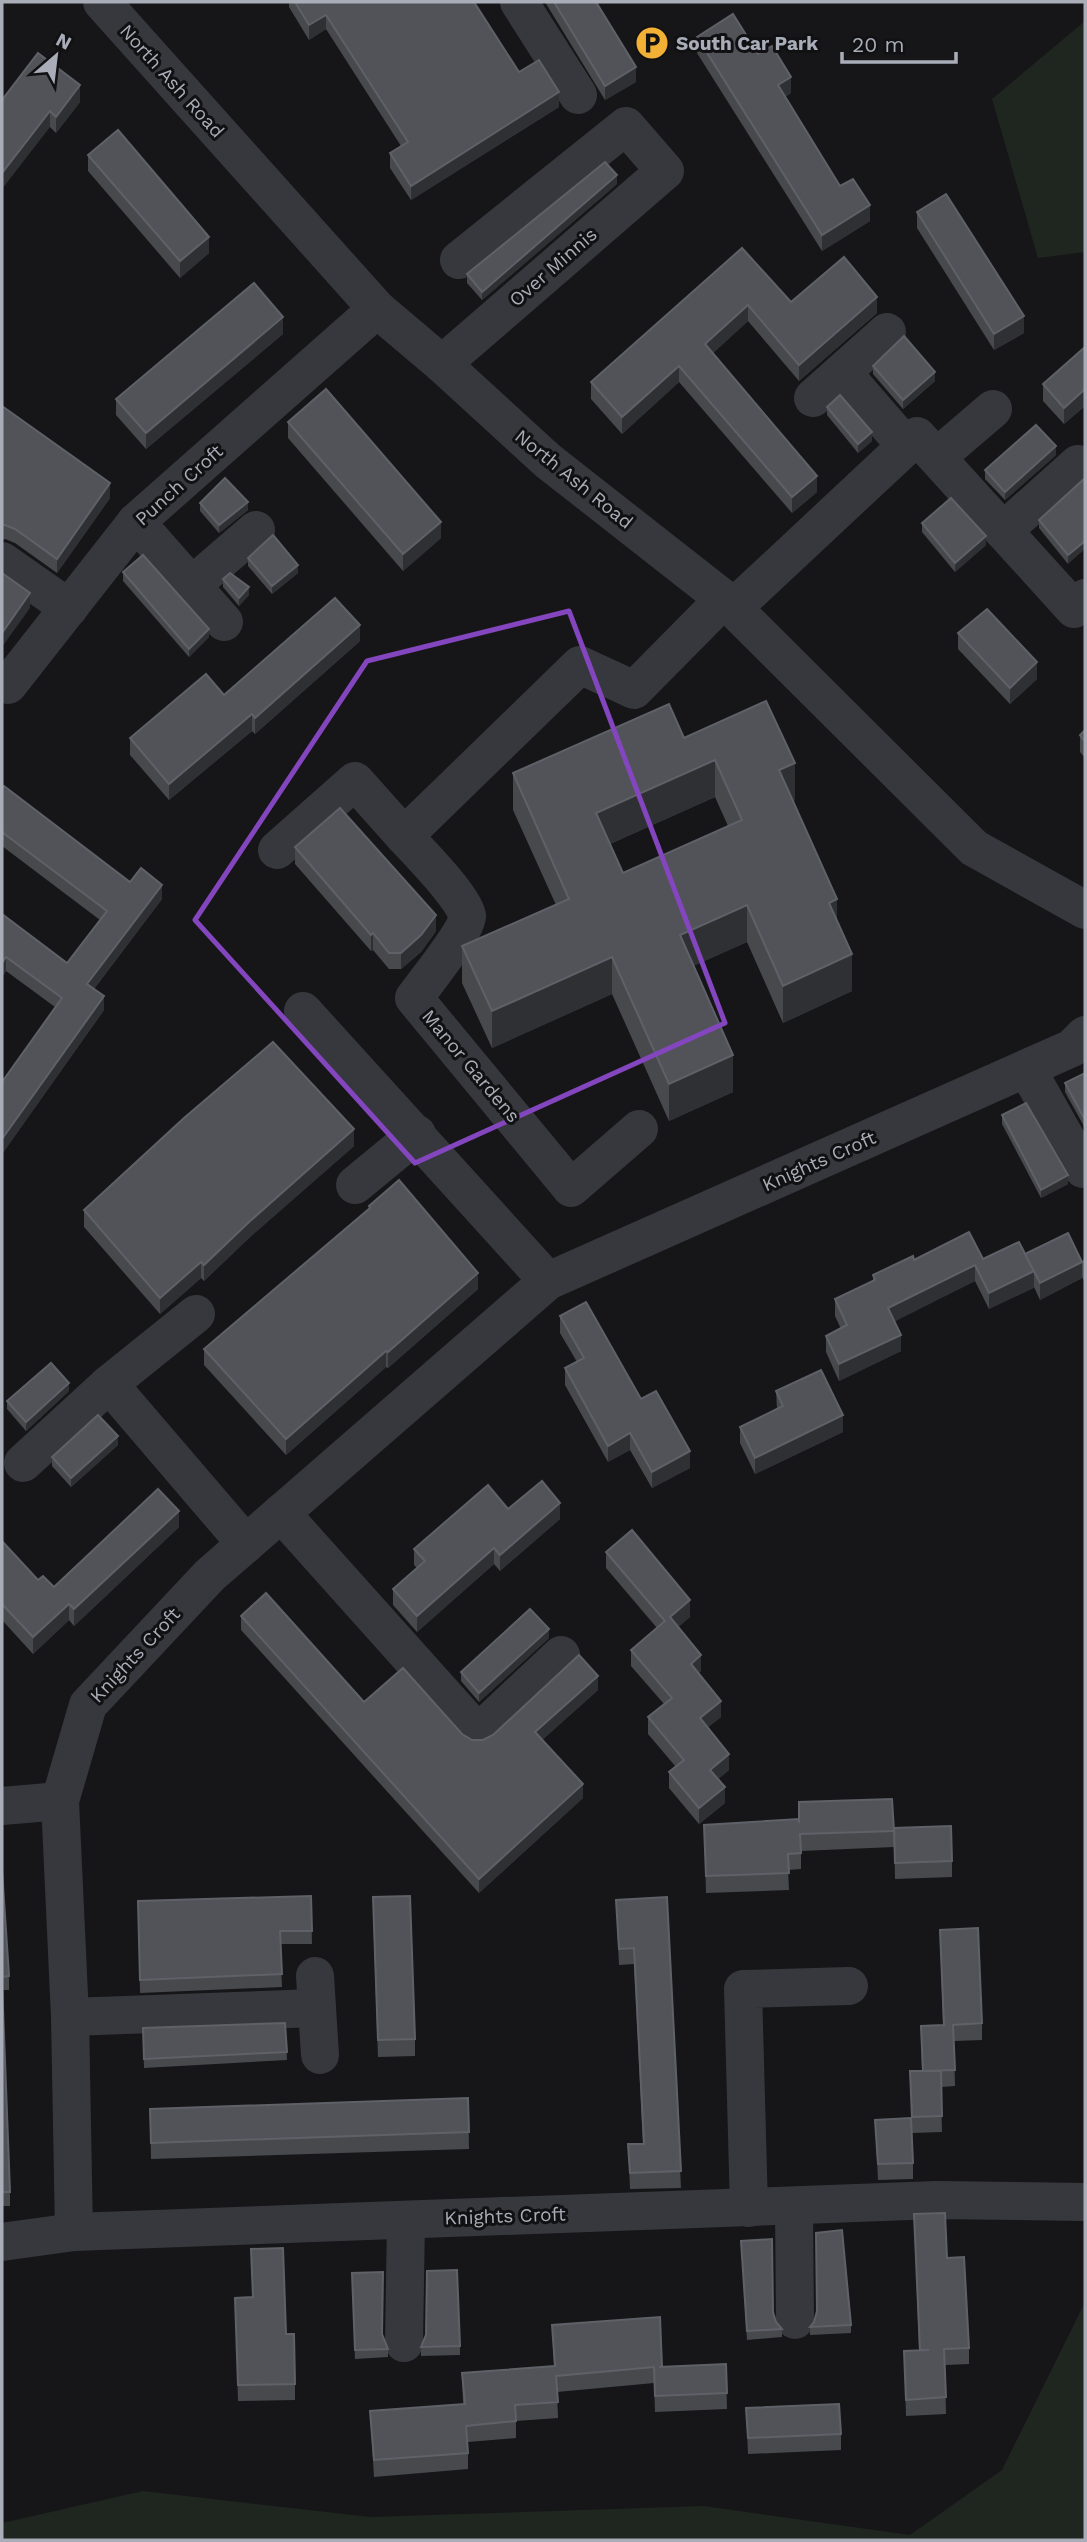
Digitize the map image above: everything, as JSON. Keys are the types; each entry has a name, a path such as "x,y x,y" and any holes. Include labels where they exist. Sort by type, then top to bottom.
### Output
{"street":[{"name":"North Ash Road","path":"102,2 377,309 548,461 728,603 974,848 1085,910"},
{"path":"519,2 578,95"},
{"name":"Over Minnis","path":"442,364 665,171 626,126 459,260"},
{"name":"Punch Croft","path":"8,685 136,522 377,309"},
{"path":"813,398 887,332"},
{"path":"842,372 920,446 1074,609 1085,598"},
{"path":"404,836 580,665 634,690 728,603 920,446 993,409"},
{"path":"1003,531 1078,464"},
{"path":"136,522 224,622"},
{"path":"191,586 256,530"},
{"path":"2,561 69,608"},
{"name":"Manor Gardens","path":"276,850 355,781 461,901 467,916 463,929 414,998 572,1188 639,1129"},
{"path":"303,1011 548,1281"},
{"name":"Knights Croft","path":"74,2232 70,2017 60,1801 88,1706 210,1575 548,1281 1027,1069 1072,1048 1085,1035"},
{"path":"1027,1069 1083,1169"},
{"path":"355,1185 417,1134"},
{"path":"23,1463 109,1384 196,1314"},
{"path":"109,1384 246,1544"},
{"path":"281,1513 478,1733 561,1655"},
{"path":"2,1806 60,1801"},
{"path":"749,2208 743,1989 849,1986"},
{"path":"70,2017 316,1992 320,2055"},
{"name":"Knights Croft","path":"2,2242 74,2232 937,2200 1085,2202"},
{"path":"794,2206 795,2320"},
{"path":"404,2343 406,2220"}],"highlighted area":[{"path":"569,611 725,1023 415,1163 195,920 367,661"}],"shaded area":[{"path":"1085,21 1085,252 1038,258 992,99"},
{"path":"1085,2302 1085,2540 2,2540 2,2523 143,2491 370,2517 704,2506 910,2535 1002,2470"}],"building":[{"path":"295,2 474,2 519,72 539,60 559,92 411,186 390,153 408,142 326,15 309,25"},
{"path":"554,2 596,2 636,67 605,86"},
{"path":"733,14 758,54 772,46 791,77 778,85 840,186 853,179 870,205 822,235 697,37"},
{"path":"38,53 80,85 56,117 50,111 2,173 2,100"},
{"path":"118,130 209,237 180,261 88,155"},
{"path":"605,162 617,175 482,292 467,274"},
{"path":"946,194 1024,316 994,334 917,212"},
{"path":"742,248 791,302 844,257 877,297 799,365 748,305 705,344 817,476 792,497 679,366 622,417 591,382"},
{"path":"254,283 283,317 146,433 116,399"},
{"path":"904,336 935,372 903,400 873,366"},
{"path":"1085,347 1085,389 1064,408 1043,384"},
{"path":"326,389 441,522 403,554 288,422"},
{"path":"840,395 872,432 858,444 827,407"},
{"path":"2,406 110,483 57,559 15,529 2,525"},
{"path":"1036,425 1056,446 1005,492 985,470"},
{"path":"225,478 248,502 219,525 200,503"},
{"path":"1085,478 1085,541 1068,555 1039,520"},
{"path":"951,498 986,536 955,563 922,523"},
{"path":"273,535 298,565 272,586 248,558"},
{"path":"143,555 209,629 189,649 123,572"},
{"path":"2,573 30,593 2,633"},
{"path":"230,573 249,587 239,598 223,579"},
{"path":"335,598 360,625 255,718 252,714 169,784 130,738 206,674 224,695"},
{"path":"987,609 1037,662 1010,688 958,633"},
{"path":"766,701 795,763 779,770 837,899 829,903 852,954 783,986 747,905 680,935 733,1055 669,1084 612,957 492,1011 462,946 569,899 513,773 669,704 684,738","holes":["715,760 742,820 623,873 596,813"]},
{"path":"4,786 130,882 141,868 162,885 87,984 104,996 2,1139 2,1082 62,998 6,957 2,963 2,914 67,963 107,911 2,832"},
{"path":"340,808 436,915 421,935 401,953 389,953 373,933 371,935 295,847"},
{"path":"273,1042 354,1129 204,1265 201,1262 160,1298 84,1210 184,1118"},
{"path":"1085,1073 1085,1120 1065,1083"},
{"path":"1026,1103 1068,1175 1041,1190 1002,1115"},
{"path":"399,1180 478,1273 286,1439 204,1349 370,1208 369,1206"},
{"path":"969,1232 983,1259 1019,1242 1034,1271 989,1293 975,1265 888,1308 901,1335 839,1364 826,1336 847,1325 835,1299 875,1280 873,1275 913,1256 914,1260"},
{"path":"1068,1233 1082,1262 1040,1283 1025,1254"},
{"path":"586,1302 641,1399 656,1391 690,1451 652,1472 630,1433 608,1446 565,1368 584,1358 560,1316"},
{"path":"51,1363 69,1383 26,1422 7,1401"},
{"path":"821,1370 843,1415 755,1458 740,1427 783,1406 776,1391"},
{"path":"98,1415 118,1436 71,1478 52,1457"},
{"path":"542,1481 560,1503 500,1555 494,1548 417,1616 393,1589 425,1561 414,1549 488,1485 508,1509"},
{"path":"158,1489 179,1511 74,1609 69,1604 33,1637 2,1604 2,1541 38,1580 43,1576 54,1587"},
{"path":"632,1530 690,1600 670,1617 701,1655 691,1664 721,1701 700,1718 729,1754 710,1770 725,1787 699,1808 669,1772 684,1760 648,1717 672,1698 631,1650 665,1621 606,1552"},
{"path":"266,1593 364,1702 403,1668 462,1734 472,1740 483,1740 493,1735 579,1655 598,1676 535,1732 583,1784 479,1879 241,1616"},
{"path":"530,1609 549,1629 479,1693 461,1672"},
{"path":"892,1799 894,1831 800,1834 801,1853 788,1854 789,1873 706,1876 704,1825 799,1819 799,1802"},
{"path":"951,1826 952,1861 895,1863 894,1828"},
{"path":"2,1870 9,1976 2,1977"},
{"path":"311,1896 312,1931 280,1931 282,1974 140,1980 138,1901"},
{"path":"410,1896 415,2039 378,2040 373,1897"},
{"path":"667,1897 681,2171 630,2173 628,2144 644,2144 634,1948 619,1949 616,1900"},
{"path":"978,1928 982,2023 953,2025 955,2070 923,2071 921,2026 944,2025 940,1930"},
{"path":"2,1982 10,2192 2,2192"},
{"path":"285,2023 287,2052 144,2059 143,2028"},
{"path":"910,2071 941,2071 942,2116 912,2117"},
{"path":"468,2098 469,2132 151,2143 150,2109"},
{"path":"911,2118 913,2163 878,2164 875,2120"},
{"path":"945,2213 947,2258 964,2257 969,2348 944,2349 946,2397 906,2400 904,2351 929,2350 920,2350 914,2214"},
{"path":"842,2230 851,2325 810,2327 817,2311 816,2233"},
{"path":"772,2239 773,2312 782,2329 747,2331 741,2241"},
{"path":"283,2248 286,2334 294,2334 295,2384 238,2385 235,2298 253,2297 251,2249"},
{"path":"457,2270 460,2346 421,2347 426,2335 427,2271"},
{"path":"383,2272 382,2334 388,2349 355,2350 352,2273"},
{"path":"660,2317 662,2367 726,2364 727,2393 655,2396 654,2367 556,2376 558,2402 515,2405 516,2421 466,2426 468,2453 374,2460 370,2411 465,2404 462,2373 555,2366 552,2325"},
{"path":"839,2404 841,2434 748,2438 746,2408"}],"place":[{"name":"South Car Park","path":"652,43"}]}
